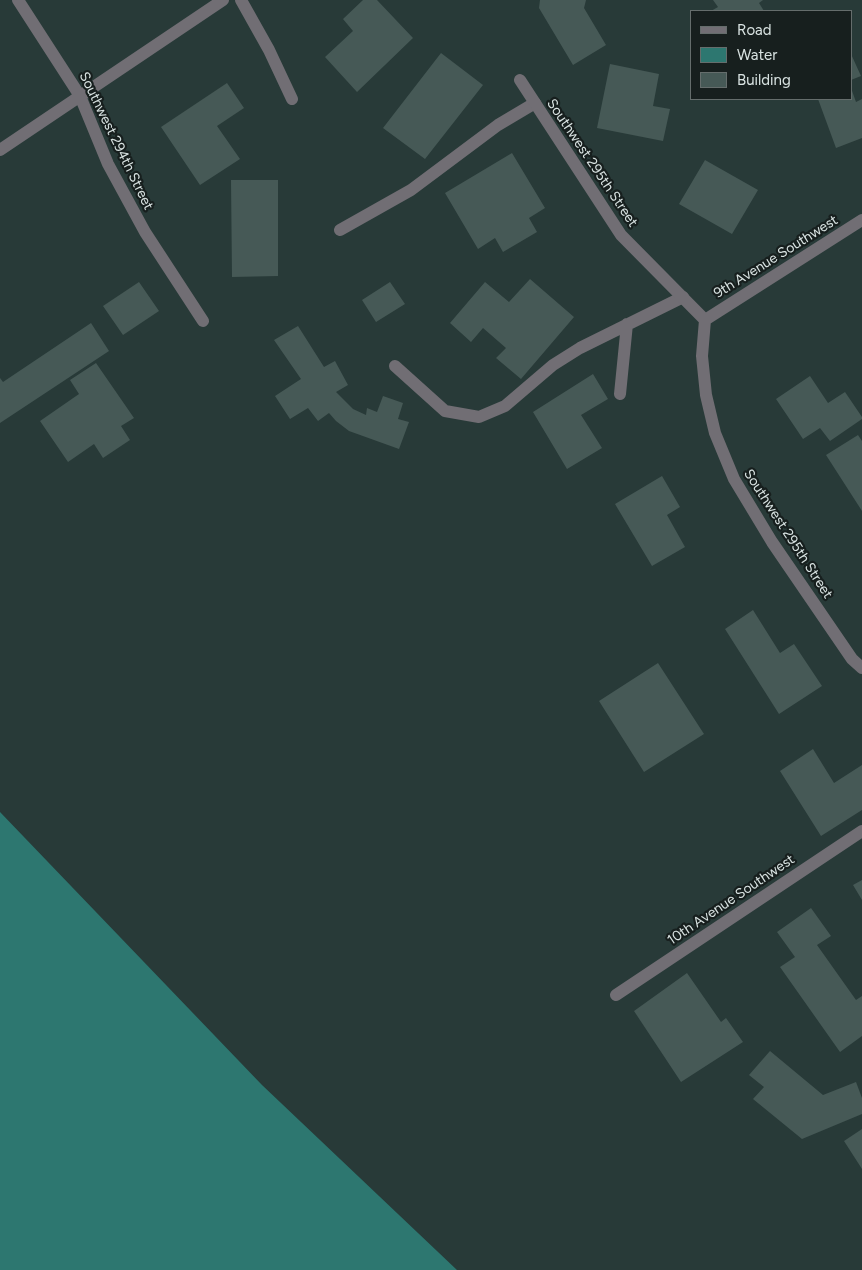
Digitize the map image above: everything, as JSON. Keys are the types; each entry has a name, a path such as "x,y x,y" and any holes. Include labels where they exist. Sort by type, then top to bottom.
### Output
{"street":[{"name":"Southwest 294th Street","path":"18,0 80,96 108,164 145,232 203,321"},
{"path":"0,150 223,0"},
{"path":"240,0 269,50 292,99"},
{"name":"Southwest 295th Street","path":"520,80 621,235 705,320 702,356 706,395 716,433 734,479 772,542 852,659 862,668"},
{"path":"340,230 411,190 498,125 535,103"},
{"name":"9th Avenue Southwest","path":"705,320 862,220"},
{"path":"395,366 445,411 480,417 505,406 553,365 627,324 683,297"},
{"path":"620,394 627,324"},
{"name":"10th Avenue Southwest","path":"616,994 862,831"}],"water":[{"path":"0,812 262,1085 457,1270 0,1270"}],"building":[{"path":"363,0 377,0 413,38 357,92 325,57 353,31 343,19"},
{"path":"540,0 586,0 584,8 606,45 573,65 539,8"},
{"path":"713,0 763,0 759,3 763,10 713,10 718,7"},
{"path":"441,53 483,85 425,159 383,128"},
{"path":"852,56 861,76 852,80"},
{"path":"610,64 659,74 653,106 670,109 663,141 597,128"},
{"path":"227,83 244,108 217,126 240,159 200,185 161,127"},
{"path":"852,91 856,102 862,99 862,138 836,148 818,100 852,100"},
{"path":"512,153 545,208 529,218 537,232 503,252 495,238 478,249 445,193"},
{"path":"705,160 758,190 732,234 679,204"},
{"path":"231,180 278,180 278,276 232,277"},
{"path":"530,279 574,317 521,379 496,358 506,348 483,328 471,342 450,323 485,282 509,302"},
{"path":"139,282 159,311 123,335 103,306"},
{"path":"390,282 405,304 376,322 362,300"},
{"path":"91,323 109,351 0,423 0,378 3,382"},
{"path":"298,326 324,367 335,361 348,385 336,392 353,409 366,415 367,408 377,412 383,396 403,403 398,419 409,422 399,449 349,431 329,413 318,421 308,408 290,419 275,396 301,379 274,340"},
{"path":"96,363 134,418 121,426 130,440 103,458 94,444 68,462 40,421 79,394 70,380"},
{"path":"593,374 608,399 581,415 602,448 567,469 533,412"},
{"path":"810,376 828,403 845,392 862,417 862,419 830,441 820,428 803,439 776,399"},
{"path":"858,435 862,441 862,511 826,455"},
{"path":"662,476 680,507 667,515 685,547 652,566 615,504"},
{"path":"753,610 780,653 794,644 822,686 779,714 725,629"},
{"path":"658,663 704,734 644,772 599,701"},
{"path":"813,749 834,783 862,765 862,810 821,836 780,771"},
{"path":"862,880 862,900 853,885"},
{"path":"811,908 831,936 817,945 856,1000 862,996 862,1036 840,1052 780,967 795,957 777,932"},
{"path":"687,973 721,1022 726,1018 743,1042 681,1082 634,1011"},
{"path":"770,1051 823,1095 856,1082 862,1098 862,1114 802,1139 753,1099 764,1087 749,1075"},
{"path":"862,1129 862,1169 844,1141"}]}
